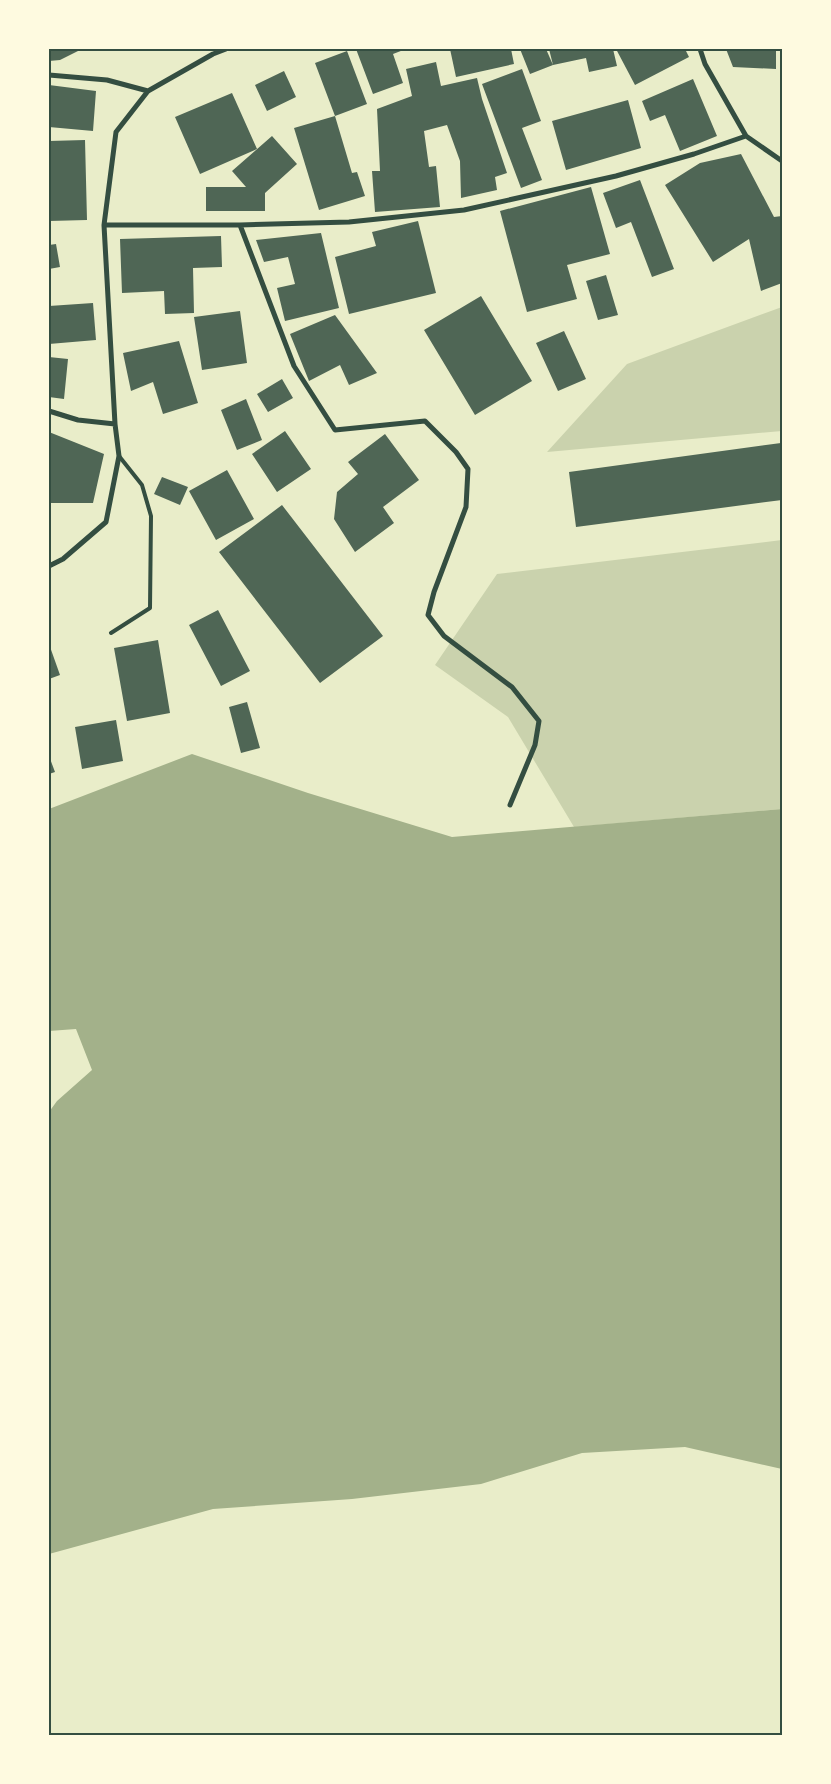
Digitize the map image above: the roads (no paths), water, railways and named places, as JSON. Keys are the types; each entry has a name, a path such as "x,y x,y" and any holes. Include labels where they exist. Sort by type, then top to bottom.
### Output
{"street":[{"path":"49,566 63,559 106,522 118,456 104,225 116,132 148,91 213,54 226,49"},
{"path":"700,49 705,64 746,136 782,161"},
{"path":"49,75 107,80 148,91"},
{"path":"104,225 240,225 349,222 464,210 616,176 694,154 746,136"},
{"path":"240,225 294,366 335,430 425,421 456,452 468,469 466,508 434,592 428,615 444,636 512,687 539,721 535,745 510,805"},
{"path":"49,411 78,420 115,424"}],"lane":[{"path":"111,633 150,608 151,516 142,484 118,456"}]}
